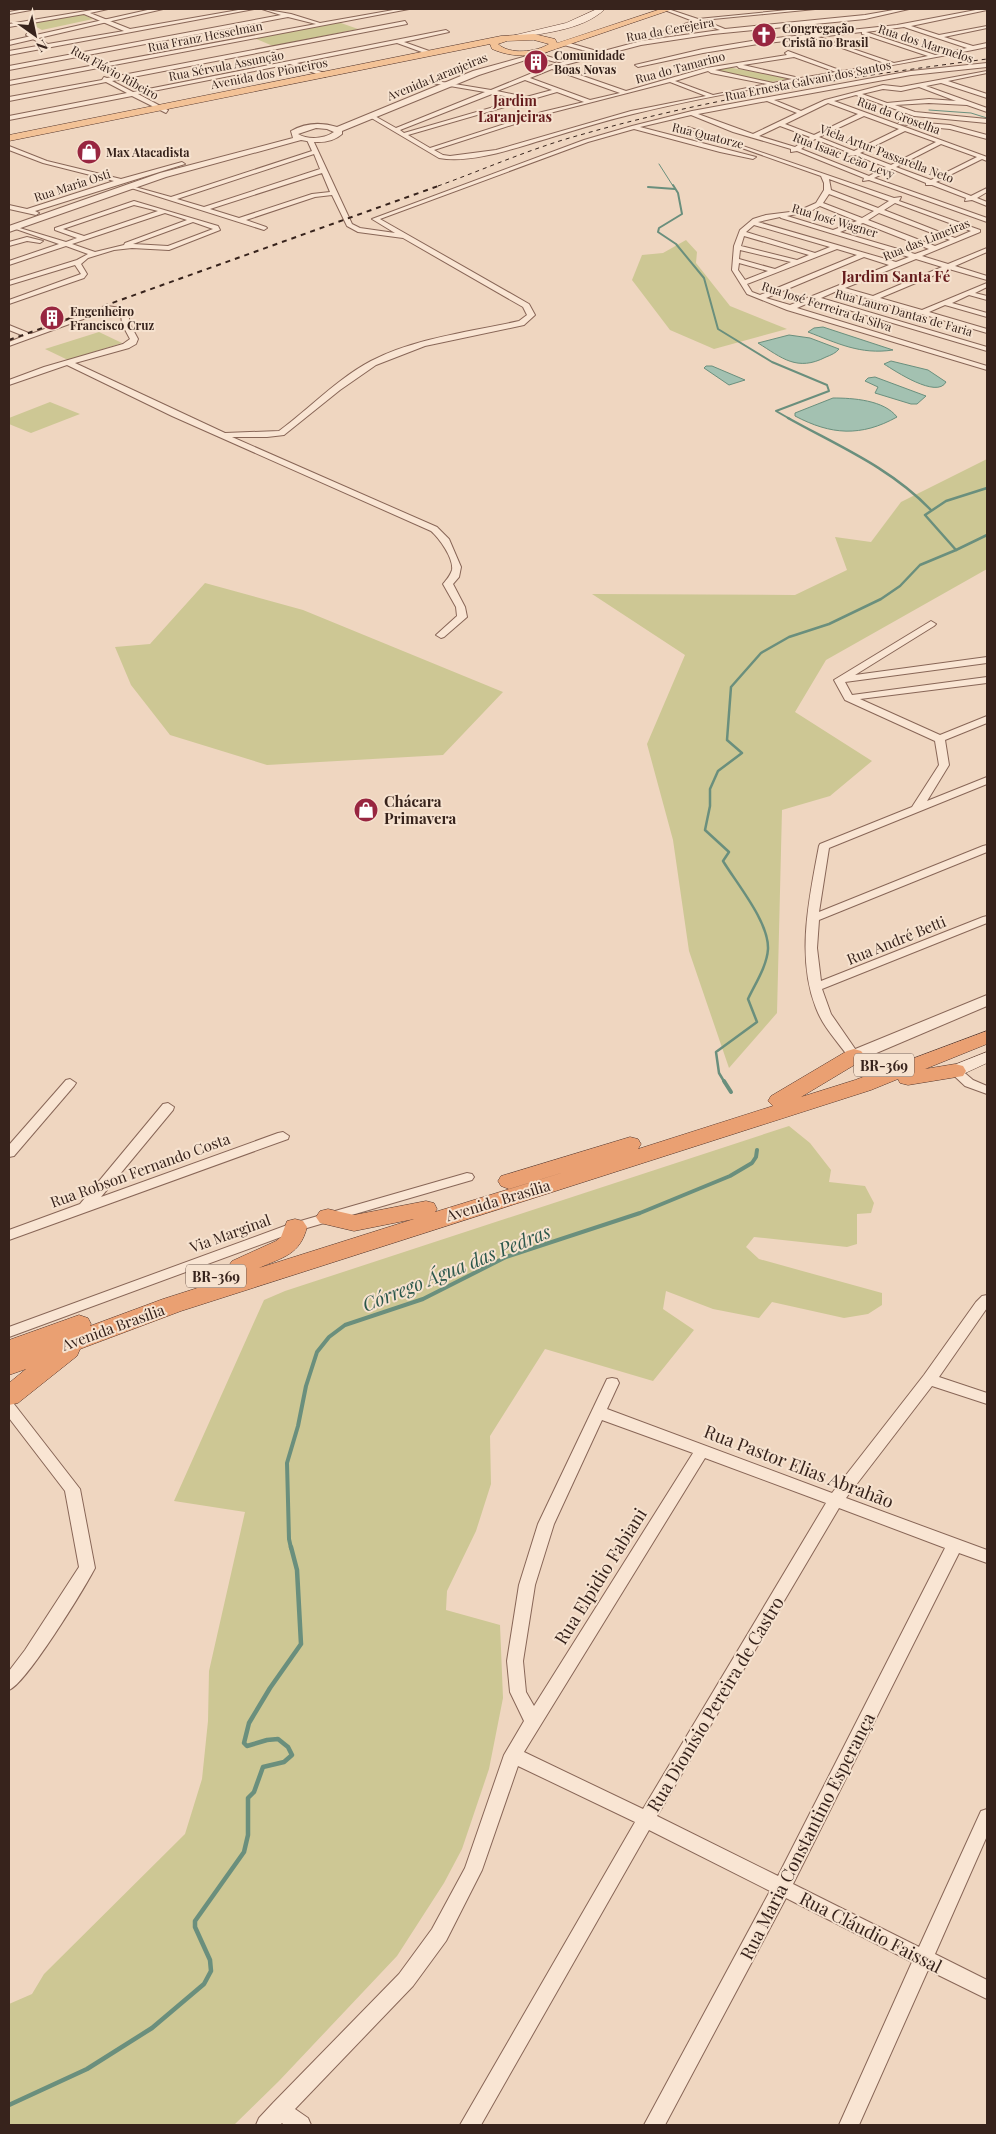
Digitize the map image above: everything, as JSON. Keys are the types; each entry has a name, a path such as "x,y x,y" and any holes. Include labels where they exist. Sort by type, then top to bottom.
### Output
{"highway":[{"name":"Avenida Brasília","path":"9,1349 240,1267 426,1209 577,1159 779,1101 889,1063 987,1022"},
{"name":"Avenida Brasília","path":"9,1366 172,1305 863,1085 987,1038"},
{"path":"779,1101 854,1056"},
{"path":"863,1085 955,1071"},
{"path":"328,1217 354,1224 426,1209"},
{"path":"240,1267 284,1247 292,1240 295,1227"},
{"path":"9,1396 86,1337"}],"main road":[{"path":"534,34 588,17 601,9"},
{"name":"Avenida Laranjeiras","path":"550,46 653,9"},
{"name":"Avenida Laranjeiras","path":"550,46 566,44 642,16 667,9"},
{"name":"Avenida dos Pioneiros","path":"9,143 504,38 534,34 550,46"},
{"path":"502,50 495,47 494,43 504,38"},
{"name":"Avenida dos Pioneiros","path":"9,138 462,50 528,52 550,46"},
{"path":"955,1071 987,1057"}],"street":[{"path":"9,13 33,9"},
{"path":"76,9 130,32"},
{"path":"9,26 105,9"},
{"path":"101,20 141,9"},
{"path":"9,39 157,9"},
{"path":"230,9 239,11"},
{"path":"9,53 252,9"},
{"path":"264,9 322,24"},
{"name":"Rua Franz Hesselman","path":"9,83 406,9"},
{"path":"667,9 776,49"},
{"path":"641,43 698,20 740,9"},
{"path":"698,20 812,9"},
{"name":"Rua da Cerejeira","path":"396,130 551,67 641,43 726,31 872,15 906,9"},
{"path":"638,65 703,51 758,42 904,25 987,9"},
{"path":"859,11 987,52"},
{"path":"9,68 289,15"},
{"path":"342,21 430,53"},
{"path":"9,99 404,23"},
{"path":"160,26 193,39"},
{"path":"938,36 987,27"},
{"name":"Rua dos Marmelos","path":"858,31 986,73"},
{"name":"Rua Sérvula Assunção","path":"9,118 446,32"},
{"path":"9,43 30,36"},
{"name":"Rua Flávio Ribeiro","path":"30,36 73,61"},
{"path":"810,36 894,64"},
{"path":"202,42 218,49"},
{"path":"566,44 601,54"},
{"path":"944,59 987,45"},
{"name":"Avenida Laranjeiras","path":"310,140 335,136 338,134 337,130 491,67 536,55 550,46"},
{"name":"Avenida Laranjeiras","path":"424,85 450,74 504,59 510,55 502,50"},
{"path":"259,51 326,75"},
{"path":"227,52 235,55"},
{"path":"785,52 842,72"},
{"path":"536,55 555,60"},
{"name":"Rua do Tamarino","path":"429,150 544,113 626,93 706,70 731,64 795,55"},
{"path":"371,116 446,158 497,152 633,112 711,96 842,72 968,56"},
{"path":"731,64 800,80"},
{"name":"Rua Flávio Ribeiro","path":"80,65 93,73"},
{"name":"Rua Ernesta Galvani dos Santos","path":"406,237 375,219 586,141 692,113 916,72 987,65"},
{"path":"551,67 626,93"},
{"path":"706,70 775,84"},
{"path":"916,72 987,96"},
{"path":"754,136 827,101 880,88 901,88 986,73"},
{"name":"Rua Flávio Ribeiro","path":"100,76 163,109"},
{"path":"588,80 604,76"},
{"path":"524,78 590,102"},
{"path":"669,80 711,96"},
{"path":"432,81 526,99 532,104"},
{"path":"865,81 880,88 926,101"},
{"path":"918,85 987,110"},
{"path":"901,93 925,88"},
{"path":"403,135 558,90"},
{"name":"Rua da Groselha","path":"804,92 984,158"},
{"path":"857,94 923,115 987,121"},
{"path":"767,99 801,113"},
{"path":"886,104 926,101 968,103"},
{"path":"538,108 552,119"},
{"path":"708,110 716,114"},
{"name":"Rua Isaac Leão Levy","path":"692,113 796,149 869,178 987,220"},
{"path":"777,160 814,137 863,114"},
{"path":"222,434 267,436 281,433 337,388 373,363 423,344 520,322 531,315 526,306 406,237 367,232 349,225 310,140 294,135 296,130 321,127 338,120"},
{"path":"662,135 714,122"},
{"name":"Viela Artur Passarella Neto","path":"778,123 987,204"},
{"path":"887,123 950,127 987,137"},
{"path":"559,125 565,131"},
{"path":"321,127 337,130"},
{"name":"Rua Quatorze","path":"634,127 738,155 777,160"},
{"path":"690,128 894,200 976,232"},
{"path":"833,163 904,129"},
{"path":"14,228 163,175 300,138"},
{"path":"854,186 941,142"},
{"path":"9,148 45,162 121,181"},
{"path":"170,199 315,152"},
{"path":"834,232 864,220 894,200 984,158"},
{"name":"Rua Maria Osti","path":"28,211 121,181 182,164"},
{"path":"204,209 324,170"},
{"path":"752,222 768,216 799,212 820,204 828,191 828,183 823,175"},
{"path":"130,186 264,228"},
{"path":"954,208 987,190"},
{"path":"828,191 955,240"},
{"path":"240,220 314,195 335,193"},
{"path":"14,228 51,230 134,203 216,227 217,230 169,248 123,246"},
{"path":"820,204 934,248"},
{"path":"9,207 47,215"},
{"path":"9,263 165,211"},
{"path":"799,212 808,216"},
{"name":"Rua José Wagner","path":"778,215 987,278"},
{"path":"811,225 820,222 818,219"},
{"path":"9,283 123,246 131,241 193,220"},
{"path":"27,222 83,238"},
{"path":"752,222 894,264"},
{"name":"Rua José Ferreira da Silva","path":"752,222 745,227 742,233 735,260 735,270 749,293 790,308 987,368"},
{"name":"Rua das Limeiras","path":"790,308 987,227"},
{"path":"14,228 70,243 98,253"},
{"path":"48,238 51,230"},
{"path":"51,230 70,243"},
{"path":"742,233 816,254"},
{"path":"9,244 34,239 56,247"},
{"path":"738,247 797,262"},
{"path":"742,284 836,247"},
{"path":"874,298 987,250"},
{"path":"759,298 864,255"},
{"path":"972,257 987,262"},
{"path":"735,260 775,271"},
{"path":"9,302 82,277 84,274 78,264 79,261"},
{"path":"874,333 987,285"},
{"path":"838,288 987,331"},
{"path":"969,293 987,298"},
{"name":"Rua Lauro Dantas de Faria","path":"814,298 987,349"},
{"path":"945,303 987,315"},
{"path":"9,344 107,308 124,313 126,324 134,339 133,342 126,346 70,364 47,369 9,383"},
{"path":"9,327 30,336"},
{"path":"70,364 434,529 445,539 457,566 454,577 448,584 449,589 463,607 462,618 441,634"},
{"path":"840,680 931,624"},
{"path":"840,680 987,660"},
{"path":"840,680 849,698 940,739 987,719"},
{"path":"849,698 987,680"},
{"path":"915,810 944,765 940,739"},
{"path":"936,780 957,793"},
{"path":"987,780 824,846 813,918 812,966 823,1010 854,1056 987,1000"},
{"path":"813,918 987,848"},
{"name":"Rua André Betti","path":"816,988 987,919"},
{"path":"955,1071 969,1083 987,1090"},
{"path":"9,1153 70,1083"},
{"path":"84,1208 168,1107"},
{"name":"Rua Robson Fernando Costa","path":"9,1234 283,1136"},
{"name":"Via Marginal","path":"9,1332 295,1227 467,1177"},
{"name":"Rua Dionísio Pereira de Castro","path":"470,2125 646,1819 836,1501 987,1300"},
{"path":"929,1379 987,1399"},
{"path":"533,1722 518,1692 515,1661 527,1585 546,1524 612,1383"},
{"path":"9,1408 72,1489 87,1568 31,1655 9,1683"},
{"name":"Rua Pastor Elias Abrahão","path":"598,1412 987,1558"},
{"name":"Rua Elpidio Fabiani","path":"266,2125 406,1980 439,1935 473,1870 513,1755 702,1451"},
{"name":"Rua Maria Constantino Esperança","path":"654,2125 782,1887 954,1545"},
{"name":"Rua Cláudio Faissal","path":"513,1755 646,1819 987,1990"},
{"path":"849,2125 987,1817"},
{"path":"280,2110 301,2125"}],"shaded area":[{"path":"82,14 93,19 42,30 29,23"},
{"path":"341,23 358,29 273,46 254,38"},
{"path":"727,67 788,79 771,82 713,71 713,69"},
{"path":"686,240 697,252 696,263 730,306 787,329 714,349 670,330 632,280 642,255 663,253"},
{"path":"823,327 893,350 870,351 849,347 808,332 814,328"},
{"path":"99,332 122,343 68,360 45,349"},
{"path":"789,335 810,338 839,349 833,354 816,361 798,363 782,358 758,343"},
{"path":"891,361 928,370 946,382 941,386 925,386 884,364"},
{"path":"712,366 745,380 729,385 704,368"},
{"path":"875,377 926,396 917,404 911,404 875,393 878,387 865,381 868,378"},
{"path":"833,398 868,401 884,407 897,417 871,428 846,431 821,427 795,416 795,413"},
{"path":"50,402 80,414 31,433 9,424 9,418"},
{"path":"987,459 987,569 826,660 795,712 872,761 830,796 782,810 777,1013 729,1068 689,951 673,840 647,744 685,655 592,594 795,595 847,570 835,537 871,542 901,502"},
{"path":"205,583 303,610 503,692 443,755 267,765 170,735 131,685 115,647 150,644"},
{"path":"789,1126 810,1143 831,1170 829,1182 865,1186 874,1203 871,1213 857,1214 857,1244 847,1247 754,1237 746,1247 759,1259 882,1293 882,1305 868,1314 844,1318 772,1302 759,1318 713,1309 666,1291 663,1309 694,1330 653,1381 545,1349 490,1436 491,1484 476,1531 447,1591 446,1610 500,1625 503,1698 489,1769 462,1849 444,1883 397,1956 279,2081 234,2125 9,2125 9,2004 32,1994 44,1974 185,1834 202,1779 208,1721 209,1671 245,1512 174,1501 264,1300 285,1291"}],"waterway":[{"path":"929,110 971,113 987,118"},
{"path":"659,164 673,186"},
{"path":"673,185 678,193 682,214 659,228 658,232 676,244 704,278 718,329 772,362 827,385 829,391 776,411 790,419"},
{"path":"648,187 675,189"},
{"path":"788,418 881,470 915,495 931,510"},
{"name":"Córrego Água das Pedras","path":"956,550 925,515 946,501 987,488"},
{"path":"956,550 987,535"},
{"name":"Córrego Água das Pedras","path":"725,1083 719,1073 716,1052 757,1022 748,999 763,968 768,949 767,938 758,915 723,861 729,852 705,830 710,806 710,789 718,771 742,753 727,740 731,687 761,653 789,637 829,624 881,599 900,586 920,565 956,550"},
{"name":"Córrego Água das Pedras","path":"724,1081 731,1092"},
{"name":"Córrego Água das Pedras","path":"291,1548 289,1539 287,1463 298,1426 306,1386 317,1352 329,1337 345,1325 423,1299 506,1257 640,1213 730,1176 752,1163 756,1157 757,1150"},
{"name":"Córrego Água das Pedras","path":"9,2105 87,2069 152,2028 204,1984 211,1971 210,1960 195,1927 195,1921 244,1852 248,1835 248,1798 254,1792 263,1767 284,1762 292,1755 288,1747 278,1739 247,1746 244,1743 249,1723 270,1688 301,1644 297,1570 291,1547"}],"railway":[{"path":"438,186 562,140 680,110 833,81 987,59"},
{"path":"9,340 441,185"}],"place":[{"name":"Congregação Cristã no Brasil","path":"764,35"},
{"name":"Comunidade Boas Novas","path":"536,62"},
{"name":"Max Atacadista","path":"89,152"},
{"name":"Engenheiro Francisco Cruz","path":"52,318"},
{"name":"Chácara Primavera","path":"366,810"}],"district":[{"name":"Jardim Laranjeiras","path":"515,108"},
{"name":"Jardim Santa Fé","path":"896,276"}]}
